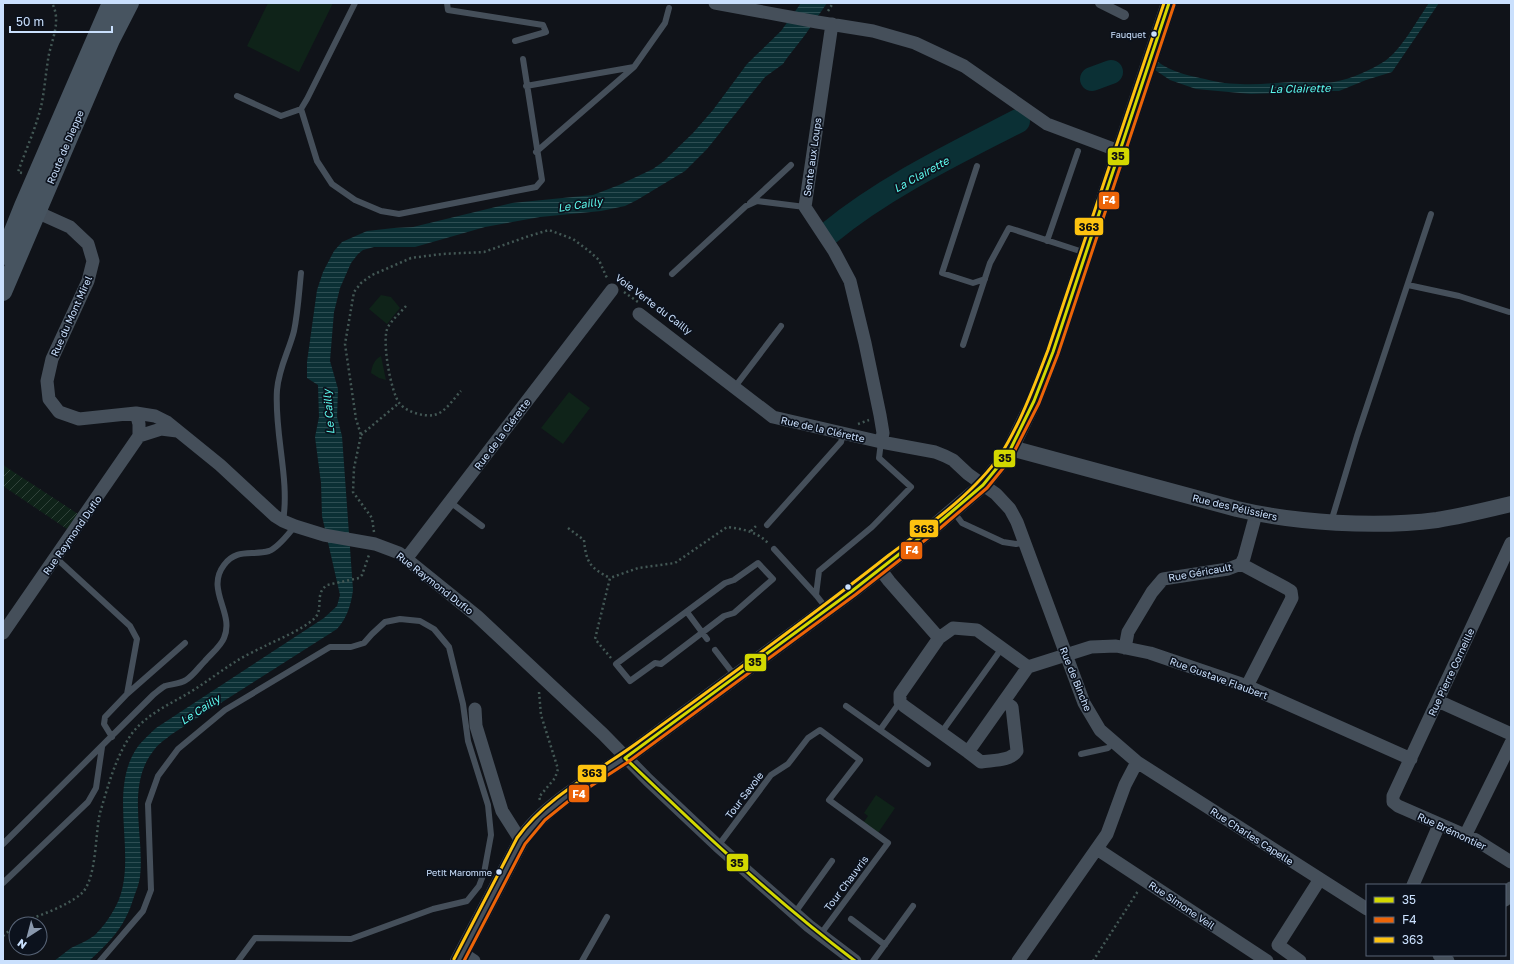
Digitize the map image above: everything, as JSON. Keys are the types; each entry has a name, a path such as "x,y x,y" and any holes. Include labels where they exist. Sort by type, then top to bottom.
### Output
{"main road":[{"name":"Route de Dieppe","path":"3,292 30,209 35,179 111,3"},
{"name":"Route de Dieppe","path":"6,257 130,3"}],"street":[{"path":"715,3 873,31 915,43 964,66 1047,124 1120,151"},
{"path":"1100,3 1124,15"},
{"path":"465,958 521,841 529,828 547,811 593,778 625,758 880,569 983,485 1008,453 1039,390 1169,3"},
{"name":"Sente aux Loups","path":"832,24 805,207 834,251 850,281 880,415 883,432 881,442"},
{"name":"Rue du Mont Mirel","path":"30,209 70,227 88,244 93,261 88,281 52,359 48,381 49,399 59,412 78,419 136,413 155,416"},
{"name":"Rue de la Clérette","path":"406,560 614,287"},
{"name":"Rue de la Clérette","path":"641,310 734,388 773,417 881,442 935,452 953,460 983,485"},
{"path":"136,413 139,424 139,436 161,429 177,432"},
{"name":"Rue Raymond Duflo","path":"155,416 167,422 177,432 220,465 275,516 289,524 324,535 351,540 372,549 399,553 477,616 539,676 603,734 625,758 718,846 794,914 854,961"},
{"name":"Rue Raymond Duflo","path":"3,633 139,436"},
{"name":"Rue des Pélissiers","path":"1008,453 1256,514 1288,518 1331,522 1370,523 1436,520 1511,504"},
{"name":"Rue de Binche","path":"983,485 996,494 1010,509 1017,522 1084,703 1100,730 1137,762"},
{"name":"Rue Géricault","path":"1125,648 1128,632 1152,592 1163,579 1228,569 1240,564 1244,558 1256,514"},
{"name":"Rue Pierre Corneille","path":"1393,802 1393,796 1511,543"},
{"path":"1240,564 1291,591 1292,598 1248,686"},
{"path":"880,569 939,638"},
{"path":"968,752 1004,701 1028,667 978,630 953,628 939,638 900,694 900,702 904,706 981,762 1009,758 1015,755 1017,751 1012,707 1004,701"},
{"name":"Rue Gustave Flaubert","path":"1028,667 1091,648 1116,646 1150,653 1248,686 1411,759"},
{"path":"1438,701 1511,734"},
{"path":"475,709 476,726 502,811 521,841"},
{"path":"1465,836 1511,743"},
{"path":"1018,961 1107,834 1125,785 1137,762"},
{"name":"Rue Charles Capelle","path":"1137,762 1366,908"},
{"name":"Rue Brémontier","path":"1393,802 1398,806 1439,826 1476,840 1511,862"},
{"path":"1413,884 1439,826"},
{"name":"Rue Simone Veil","path":"1097,848 1267,961"},
{"path":"1267,961 1320,879"},
{"path":"1506,898 1511,888"},
{"path":"1278,945 1300,961"}],"lane":[{"path":"237,96 281,116 301,109 355,3"},
{"path":"447,3 448,10 543,25 546,32 516,41"},
{"path":"536,152 634,67 665,22 669,8"},
{"path":"301,109 317,161 332,184 355,200 381,211 399,214 536,187 542,180 536,152 523,59"},
{"path":"526,86 634,67"},
{"path":"1047,241 1078,151"},
{"path":"672,274 791,165"},
{"path":"977,166 942,273 973,284 985,279"},
{"path":"746,206 757,201 805,207"},
{"path":"1331,522 1357,436 1431,214"},
{"path":"963,345 990,263 1008,228 1086,253"},
{"path":"6,257 18,237"},
{"path":"3,844 112,737 152,695 164,687 185,681 217,648 224,638 227,627 217,586 218,574 224,564 232,557 240,553 254,554 270,550 282,541 289,524 285,498 277,410 277,388 281,366 294,332 301,273"},
{"path":"1408,285 1459,296 1509,312"},
{"path":"734,388 781,326"},
{"path":"766,525 841,442 844,434"},
{"path":"816,595 819,571 872,527 911,487 879,458 881,442"},
{"path":"450,502 482,526"},
{"path":"953,511 962,523 1003,542 1016,544 1025,542"},
{"path":"774,549 827,609"},
{"path":"56,558 130,626 136,639 127,694"},
{"path":"758,563 773,579 734,613 724,616 661,664 655,663 630,681 616,664 687,612 725,583 734,580 758,563"},
{"path":"687,612 707,639"},
{"path":"100,961 143,911 151,890 148,804 158,776 178,749 225,710 330,647 351,647 364,643 385,622 400,620 420,621 434,629 449,647 463,704 468,741 488,804 491,835 484,873 479,886 467,901 433,909 351,939 254,938 238,961"},
{"path":"112,737 104,724 105,718 127,694 185,643"},
{"path":"941,733 1002,648"},
{"path":"716,650 736,677"},
{"path":"880,730 900,702"},
{"path":"846,706 928,764"},
{"name":"Tour Savoie","path":"718,846 771,774 788,764 808,738 820,730 860,760 829,800 888,843"},
{"path":"1081,754 1108,748 1114,742"},
{"path":"3,883 88,802 96,788 102,746"},
{"name":"Tour Chauvris","path":"820,935 888,843"},
{"path":"794,914 832,861"},
{"path":"873,961 913,906"},
{"path":"582,961 607,917"},
{"path":"851,919 885,944"}],"path":[{"path":"35,179 18,172 42,103 56,23 52,3"},
{"name":"Voie Verte du Cailly","path":"327,585 359,578 362,575 372,549 372,518 353,492 354,468 361,435 356,419 345,344 354,292 361,283 372,275 411,258 442,254 484,252 549,230 573,239 589,251 599,260 606,276 614,287 641,310"},
{"path":"406,306 388,327 385,338 392,384 399,403 407,410 424,415 435,415 445,409 461,391"},
{"path":"361,435 399,403"},
{"path":"851,422 858,424 880,415"},
{"path":"568,528 584,540 585,556 597,571 610,578 638,568 674,563 727,526 751,531 762,537 774,549"},
{"path":"610,578 596,640 616,664"},
{"path":"539,676 538,688 540,708 558,769 555,778 539,797 540,804"},
{"path":"1093,961 1145,880"}],"green space":[{"path":"268,3 333,3 299,72 247,46"},
{"path":"381,295 391,297 400,308 387,324 369,309"},
{"path":"381,356 386,380 371,373 374,363"},
{"path":"569,392 590,408 563,444 541,428"},
{"path":"3,465 78,514 67,529 3,486"},
{"path":"876,795 895,808 878,833 863,823 868,816 864,813"}],"water":[{"name":"Le Cailly","path":"801,3 827,3 783,64 765,77 707,149 685,171 637,200 625,206 601,211 540,217 485,227 415,247 374,247 363,250 358,254 351,263 340,288 334,312 330,361 338,389 337,417 342,436 353,590 348,611 337,629 172,734 160,743 154,750 145,764 140,779 138,812 141,861 140,877 130,909 123,923 114,935 89,961 54,961 71,948 95,935 110,916 121,894 125,873 123,807 124,785 129,764 139,745 156,728 324,618 337,606 340,595 322,516 321,483 315,437 319,417 318,385 307,378 307,362 317,290 323,272 334,251 342,242 367,231 413,227 512,203 593,195 653,169 664,161 693,133 713,110 747,64 781,31"},
{"path":"1429,3 1439,3 1392,72 1366,80 1339,91 1294,91 1251,94 1196,89 1170,80 1155,70 1158,62 1168,68 1184,74 1235,84 1297,82 1323,83 1340,81 1367,71 1391,56 1403,42"}],"waterway":[{"name":"La Clairette","path":"1092,79 1111,72"},
{"name":"La Clairette","path":"829,233 873,201 920,172 1018,121"}],"transit line":[{"name":"363","path":"454,959 517,838 543,809 573,786 637,743 764,650 934,521 964,496 978,482 1001,454 1026,407 1048,350 1164,3"},
{"name":"35","path":"625,758 852,591 935,526 983,485 1005,458 1034,401 1053,352 1169,3"},
{"name":"F4","path":"464,961 525,844 545,820 571,799 628,762 855,595 938,530 987,488 1009,461 1039,403 1058,354 1174,5"},
{"name":"35","path":"625,758 766,888 855,961"}],"place":[{"name":"Fauquet","path":"1154,34"},
{"name":"Petit Maromme","path":"499,872"}]}
